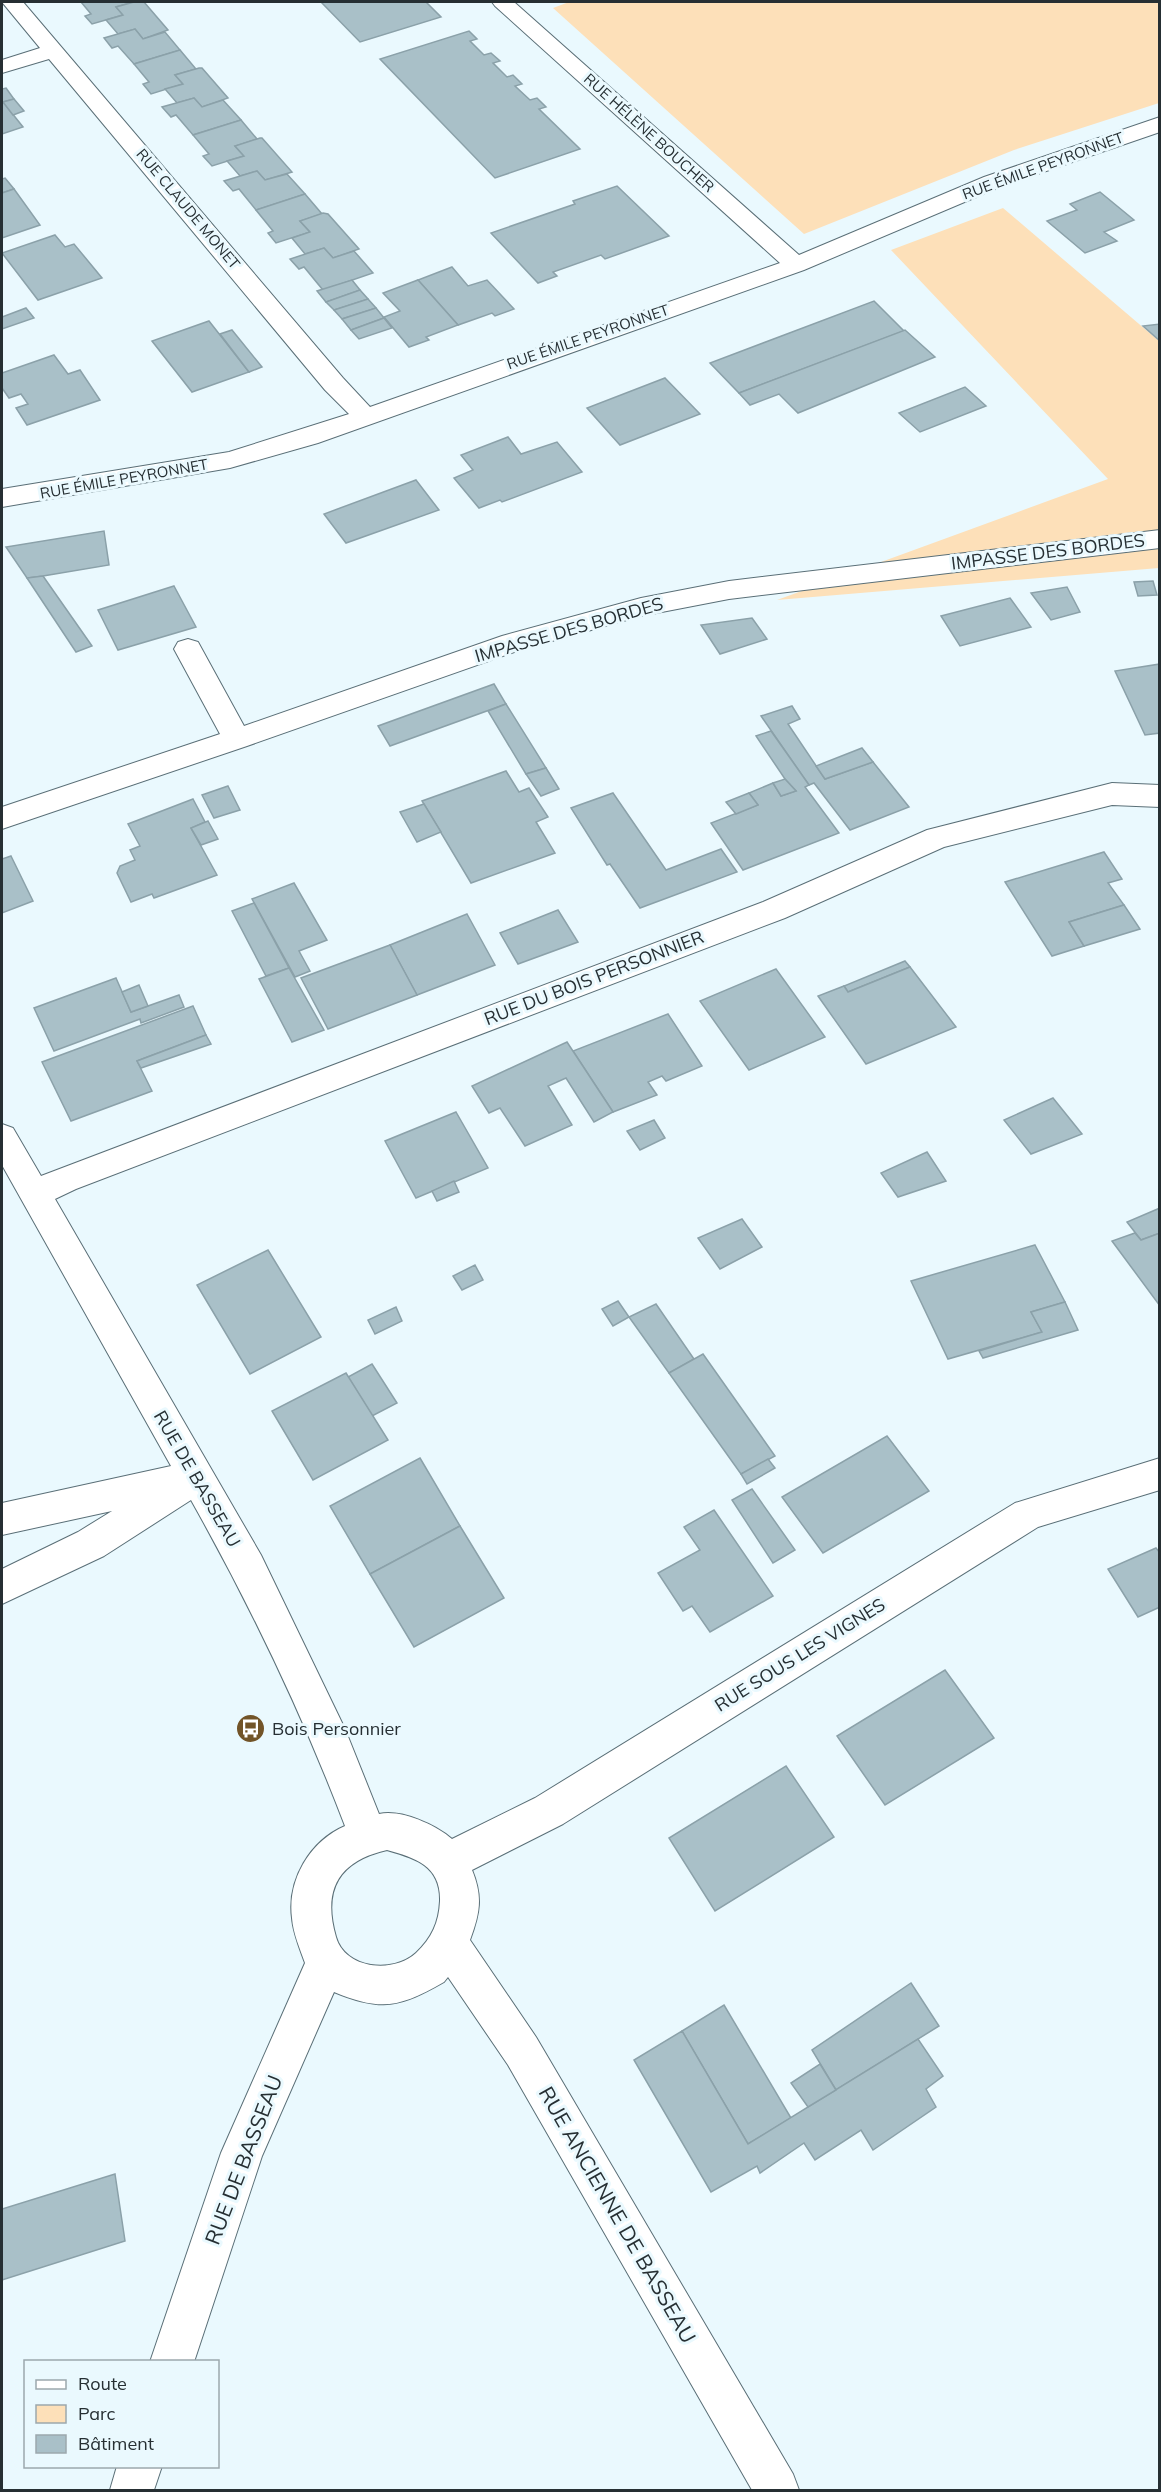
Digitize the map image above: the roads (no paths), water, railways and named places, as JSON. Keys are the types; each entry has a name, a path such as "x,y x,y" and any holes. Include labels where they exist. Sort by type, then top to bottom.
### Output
{"street":[{"name":"RUE CLAUDE MONET","path":"12,2 334,384 365,416"},
{"name":"RUE HÉLÈNE BOUCHER","path":"513,3 796,264"},
{"path":"2,67 54,51"},
{"name":"RUE ÉMILE PEYRONNET","path":"2,498 230,460 309,437 796,264 992,182 1160,124"},
{"name":"IMPASSE DES BORDES","path":"2,818 512,643 641,607 729,590 1160,539"},
{"path":"188,649 237,739"},
{"name":"RUE DU BOIS PERSONNIER","path":"35,1194 65,1179 774,910 937,838 1112,794 1160,796"},
{"name":"RUE DE BASSEAU","path":"2,1137 248,1567 333,1742 367,1834"},
{"name":"RUE SOUS LES VIGNES","path":"451,1860 549,1811 1028,1514 1160,1474"},
{"path":"2,1519 196,1477"},
{"path":"2,1587 91,1544 196,1477"},
{"path":"387,1831 409,1833 427,1842 451,1860 461,1886 460,1916 450,1945 427,1971 403,1982 376,1985 351,1979 326,1963 310,1922 309,1898 316,1877 328,1858 346,1844 367,1834 387,1831"},
{"name":"RUE ANCIENNE DE BASSEAU","path":"450,1945 522,2051 777,2490"},
{"name":"RUE DE BASSEAU","path":"172,2360 242,2153 326,1963"},
{"path":"132,2490 139,2468"}],"place":[{"name":"Bois Personnier","path":"251,1729"}]}
